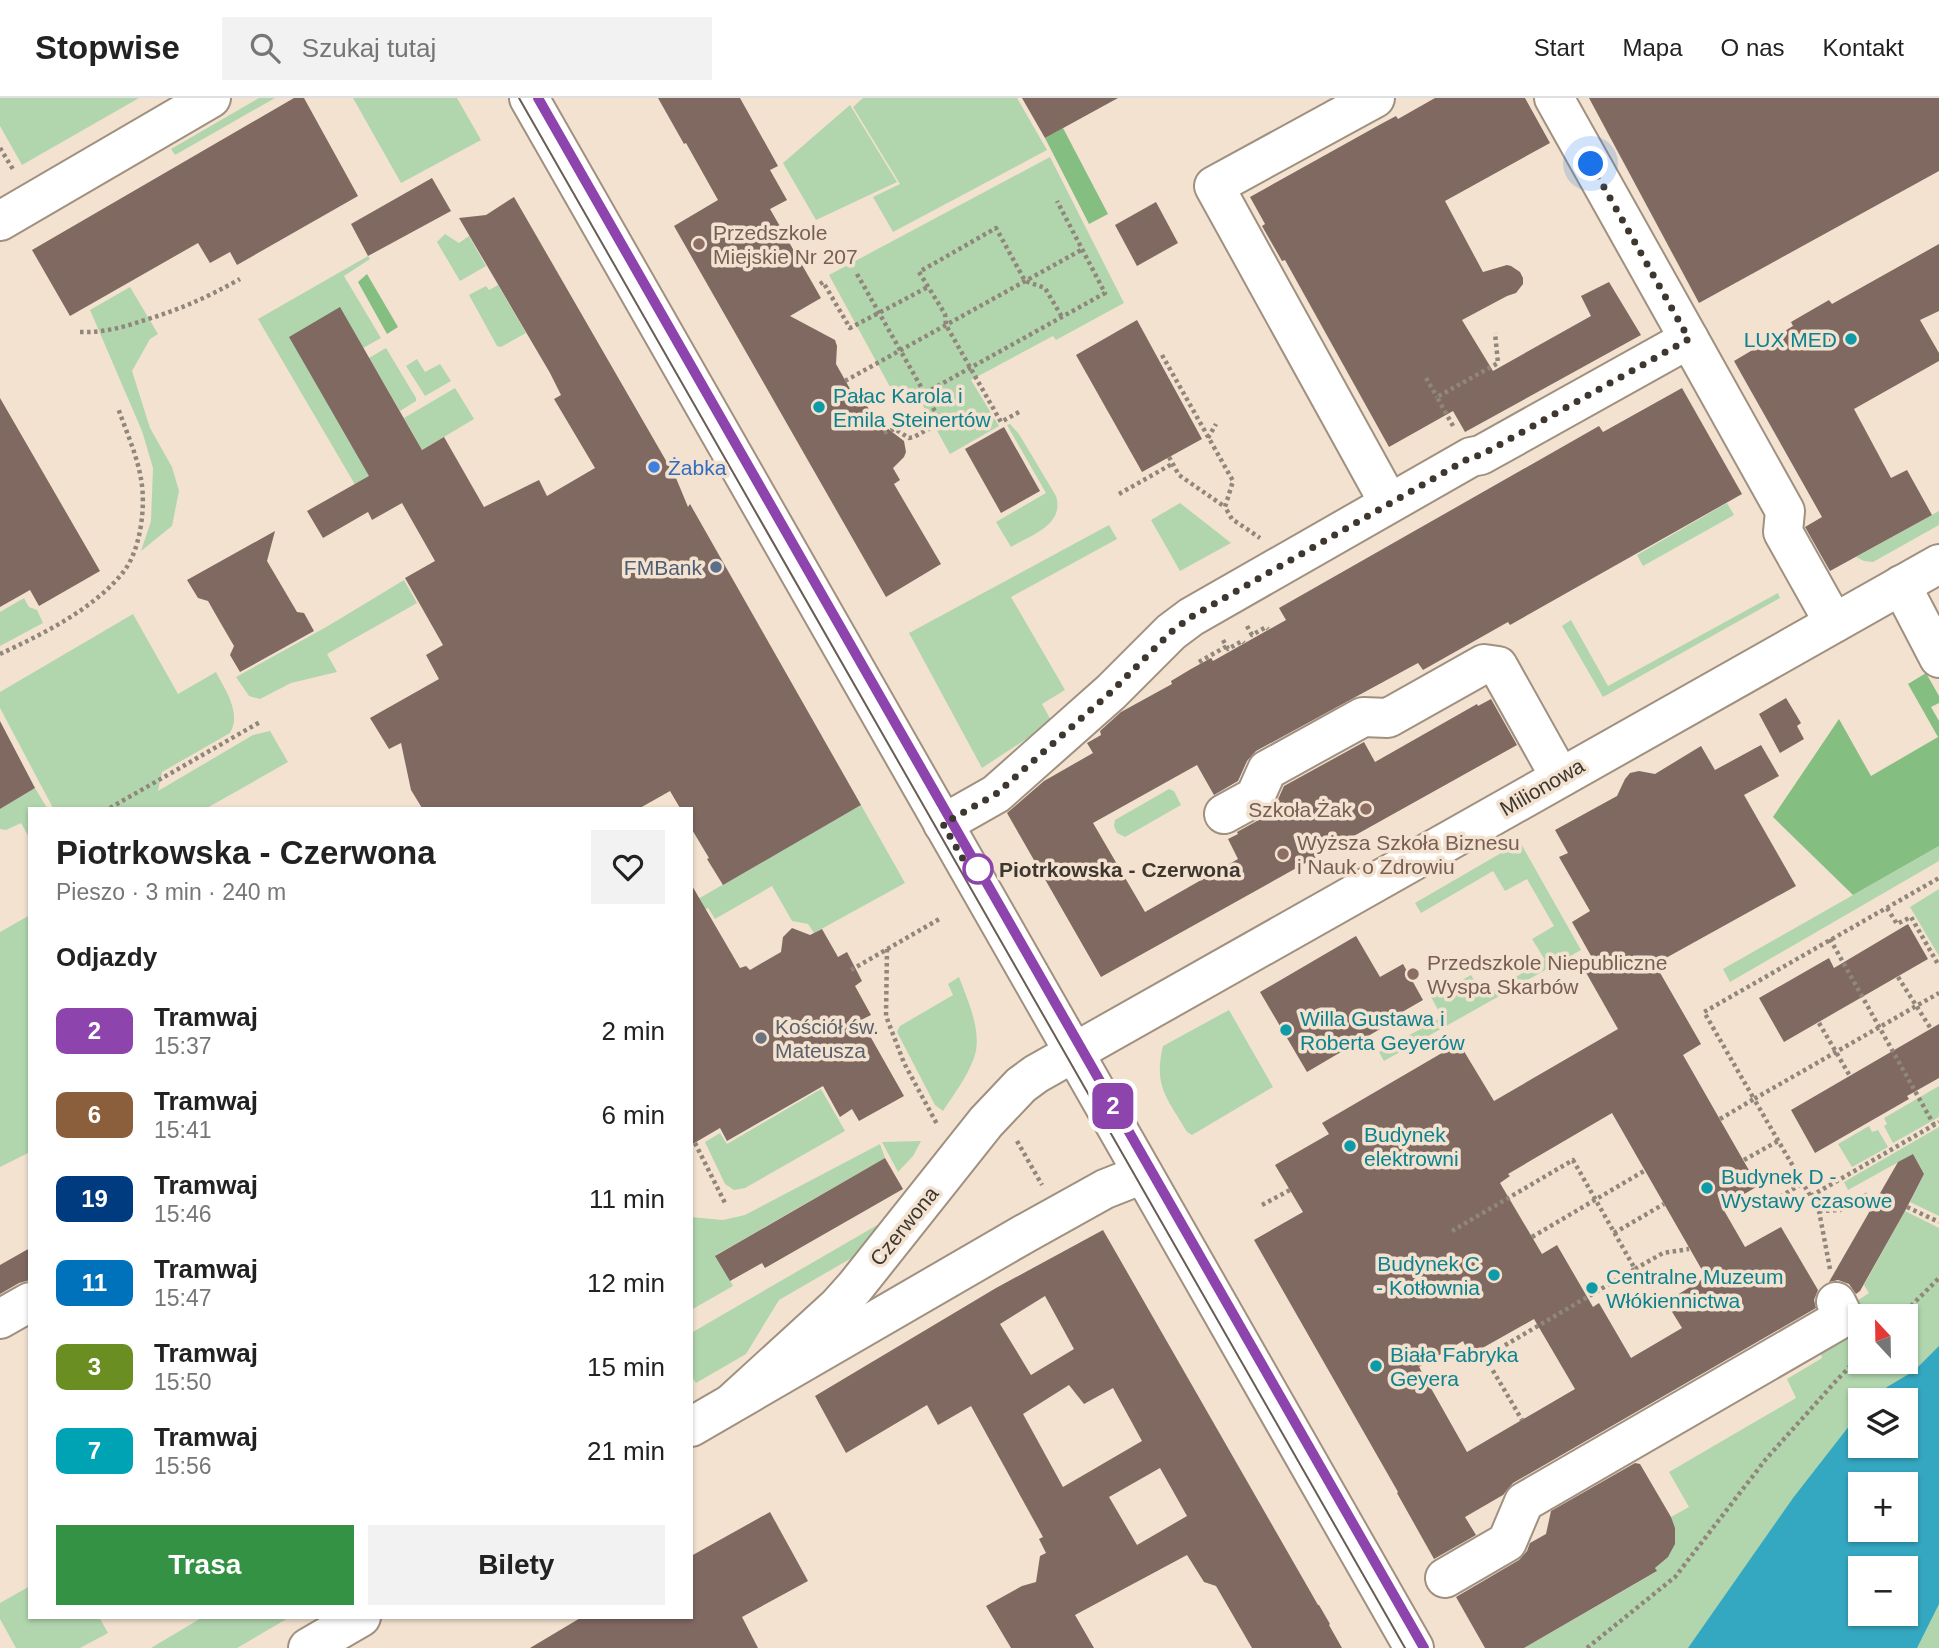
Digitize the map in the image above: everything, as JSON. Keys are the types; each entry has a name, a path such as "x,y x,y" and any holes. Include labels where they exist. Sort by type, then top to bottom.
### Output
{"street":[{"path":"0,221 211,98"},
{"path":"529,98 1415,1648"},
{"path":"1375,98 1214,187 1389,503"},
{"path":"1554,98 1786,511 1783,533 1834,623"},
{"path":"943,824 996,794 1111,692 1171,632 1191,617 1471,457 1481,455 1689,339"},
{"name":"Milionowa","path":"1073,1052 1939,564"},
{"path":"1901,585 1939,658"},
{"path":"1224,814 1255,797 1266,770 1363,717 1388,718 1484,664 1498,666 1560,777"},
{"name":"Czerwona","path":"734,1401 838,1306 986,1122 1015,1092 1036,1074 1073,1052"},
{"name":"Czerwona","path":"693,1426 1105,1189 1143,1174"},
{"path":"1445,1578 1507,1542 1524,1502 1837,1321 1842,1314 1836,1302"},
{"path":"0,1319 28,1303"},
{"path":"308,1648 358,1619"}],"path":[{"path":"0,148 19,179"},
{"path":"925,393 1105,293 1057,201"},
{"path":"1019,411 1000,422 946,325 945,314 919,272 996,228 1025,281 1045,288 1062,317"},
{"path":"845,381 1083,249"},
{"path":"857,274 942,422 909,438 895,429 883,433"},
{"path":"80,332 123,327 171,312 199,301 240,279"},
{"path":"820,284 822,282 850,328 928,287"},
{"path":"1437,397 1498,363 1495,333"},
{"path":"1162,355 1233,481 1225,508"},
{"path":"1426,378 1471,457"},
{"path":"0,654 71,616 101,595 125,570 137,543 144,511 142,479 118,408"},
{"path":"1209,438 1216,424"},
{"path":"1169,457 1179,475 1225,508 1232,519 1271,545 1282,565"},
{"path":"1119,494 1172,464"},
{"path":"1252,635 1266,627 1268,629"},
{"path":"1199,662 1242,640 1244,643"},
{"path":"112,807 260,722"},
{"path":"1836,1302 1819,1211 1704,1012 1939,878"},
{"path":"1888,908 1897,924 1911,917 1939,966"},
{"path":"851,970 941,918"},
{"path":"1811,1196 1937,1124 1830,939"},
{"path":"887,949 886,1016 904,1063 942,1133"},
{"path":"1898,977 1931,1029"},
{"path":"1720,1119 1939,993"},
{"path":"1819,1023 1850,1076"},
{"path":"1012,1132 1042,1185"},
{"path":"1744,1160 1778,1141"},
{"path":"695,1143 725,1203"},
{"path":"1452,1231 1573,1160 1635,1269"},
{"path":"1532,1237 1644,1171"},
{"path":"1768,1204 1803,1183"},
{"path":"1262,1205 1290,1190"},
{"path":"1819,1211 1840,1210 1868,1194"},
{"path":"1614,1233 1664,1204"},
{"path":"1907,1207 1939,1222"},
{"path":"1522,1420 1485,1357 1663,1254 1689,1249"},
{"path":"1913,1304 1939,1278"},
{"path":"1587,1648 1675,1577 1766,1459 1848,1368"}],"green space":[{"path":"0,98 139,98 22,165 0,126"},
{"path":"259,98 275,98 175,155 171,149"},
{"path":"353,98 457,98 481,140 401,183"},
{"path":"863,98 1017,98 1047,150 893,232 873,197 900,184 853,107"},
{"path":"850,105 897,182 816,220 783,163"},
{"path":"1063,128 1108,214 1089,224 1045,138"},
{"path":"1050,157 1124,303 1056,340 1053,336 971,380 999,426 950,454 913,388 895,396 829,275"},
{"path":"445,234 459,243 469,236 486,266 460,281 437,242"},
{"path":"368,256 370,259 344,276 381,338 363,348 371,480 357,488 258,319"},
{"path":"367,274 398,327 387,334 358,282"},
{"path":"498,285 526,333 501,347 497,346 469,295 486,286 489,290"},
{"path":"130,287 158,334 150,339 132,371 150,428 172,467 179,491 172,526 141,551 151,521 153,468 142,431 90,310"},
{"path":"386,348 416,398 416,401 400,411 369,358"},
{"path":"417,359 425,372 440,364 451,381 425,396 406,366"},
{"path":"455,388 474,419 422,450 404,418"},
{"path":"1010,424 1019,434 1056,496 1057,506 1056,515 1051,522 1011,547 996,522 1046,493 1007,425"},
{"path":"1180,503 1231,543 1180,571 1151,520"},
{"path":"1727,503 1734,515 1643,566 1637,555"},
{"path":"1939,511 1939,525 1873,562 1856,557"},
{"path":"1109,525 1117,539 1011,597 1065,690 1042,704 1052,722 982,768 909,633"},
{"path":"404,580 417,603 327,654 337,672 291,683 260,699 249,696 236,677 328,626"},
{"path":"1778,593 1780,598 1603,697 1562,626 1571,620 1608,686"},
{"path":"24,598 29,607 37,610 43,623 0,646 0,612"},
{"path":"133,614 178,694 216,672 233,710 230,733 162,772 158,791 253,735 270,731 288,762 209,807 52,807 0,708 0,692"},
{"path":"1926,673 1939,696 1939,703 1931,707 1939,721 1939,846 1853,895 1773,817 1839,719 1871,776 1938,737 1908,684"},
{"path":"35,788 46,807 28,807 28,835 21,823 6,830 0,829 0,809"},
{"path":"1169,789 1174,791 1181,805 1125,837 1117,833 1115,820"},
{"path":"861,805 905,883 814,933 808,924 792,921 772,886 715,919 708,908 693,916 693,902"},
{"path":"1520,842 1581,950 1384,1061 1379,1052 1442,1017 1431,997 1471,975 1483,996 1545,960 1532,939 1554,926 1527,879 1505,891 1493,871 1421,913 1415,903"},
{"path":"1939,846 1939,861 1730,982 1723,969"},
{"path":"1939,889 1939,956 1910,907"},
{"path":"28,916 28,1153 0,1167 0,932"},
{"path":"959,977 976,1028 976,1048 968,1072 943,1111 935,1105 897,1032 900,1026 953,995 948,984"},
{"path":"1229,1010 1273,1087 1192,1135 1187,1132 1168,1101 1161,1083 1160,1060 1163,1046"},
{"path":"1939,1086 1939,1117 1893,1143 1884,1126 1887,1124 1884,1118"},
{"path":"821,1089 845,1131 745,1188 734,1190 725,1184 705,1142 720,1133 727,1144"},
{"path":"1869,1126 1872,1132 1878,1130 1888,1147 1852,1167 1838,1144"},
{"path":"1939,1127 1939,1216 1910,1202 1924,1174 1913,1154 1848,1190 1844,1182"},
{"path":"921,1141 913,1156 898,1172 882,1142"},
{"path":"880,1144 885,1158 716,1255 733,1286 693,1309 693,1217 723,1220 745,1215"},
{"path":"1905,1211 1939,1228 1939,1648 1524,1648 1656,1572 1655,1568 1668,1556 1673,1546 1671,1517 1689,1507 1669,1472 1796,1398 1787,1379 1822,1358 1821,1354 1848,1338 1848,1374 1918,1374 1918,1304 1852,1304 1869,1293 1864,1285"},
{"path":"879,1224 855,1256 779,1300 746,1354 696,1383 693,1378 693,1332"},
{"path":"28,1587 28,1619 100,1619 108,1633 80,1648 16,1648 0,1619 0,1603"},
{"path":"200,1619 287,1619 237,1648 151,1648"}],"water":[{"path":"1939,1346 1939,1604 1917,1648 1688,1648 1793,1498 1848,1427 1848,1458 1918,1458 1918,1388 1887,1387 1909,1374 1918,1374 1918,1367"}],"building":[{"path":"294,98 304,98 358,196 237,265 230,252 210,263 198,243 70,316 32,250"},
{"path":"658,98 740,98 778,166 770,170 787,200 770,209 821,298 790,316 835,340 836,364 854,396 861,395 871,413 878,413 887,428 904,441 904,457 893,468 900,480 894,484 941,564 886,597 674,226 718,200"},
{"path":"1022,98 1118,98 1045,138"},
{"path":"1435,98 1525,98 1550,143 1445,201 1483,272 1507,265 1520,272 1523,278 1523,284 1516,293 1462,320 1493,371 1591,316 1581,296 1609,282 1641,335 1465,432 1453,411 1389,447 1285,260 1282,261 1262,226 1265,224 1250,197 1381,124 1396,116 1398,119"},
{"path":"1589,98 1939,98 1939,171 1699,303"},
{"path":"432,178 451,211 368,256 351,224"},
{"path":"514,197 676,478 688,507 690,504 861,805 723,885 693,831 693,807 679,807 670,791 642,807 421,807 411,790 401,743 389,749 370,718 439,679 426,655 443,645 405,578 435,561 402,503 372,520 368,512 323,538 307,511 369,476 289,337 340,307 422,450 444,437 484,507 539,480 547,496 595,468 554,399 561,395 550,373 459,218 486,215"},
{"path":"1156,202 1178,243 1137,266 1115,225"},
{"path":"1939,244 1939,311 1920,320 1939,353 1939,361 1854,409 1891,478 1907,470 1932,515 1830,571 1805,527 1822,517 1734,361 1793,326 1791,322 1829,300 1832,304"},
{"path":"1137,320 1202,439 1142,472 1076,355"},
{"path":"1682,388 1742,494 1510,625 1508,622 1423,670 1418,663 1256,751 1247,761 1238,781 1214,795 1197,765 1093,823 1145,912 1238,859 1228,839 1266,816 1275,806 1284,786 1364,742 1375,762 1477,704 1478,706 1491,699 1517,745 1101,977 1007,813 1044,781 1093,753 1087,743 1101,735 1100,731 1121,712 1172,684 1171,681 1191,669 1211,658 1213,661 1286,620 1279,608 1599,426 1603,432"},
{"path":"0,398 100,571 39,606 30,590 0,607"},
{"path":"1004,427 1040,491 1001,513 965,449"},
{"path":"275,531 267,561 297,612 304,613 314,631 240,672 230,655 234,646 208,601 198,598 187,580"},
{"path":"1786,698 1801,723 1797,726 1804,739 1780,753 1759,714"},
{"path":"0,721 35,788 0,809"},
{"path":"1761,745 1779,776 1744,795 1796,886 1655,964 1701,1044 1683,1055 1758,1186 1722,1207 1745,1247 1781,1227 1818,1290 1814,1300 1816,1308 1513,1483 1503,1495 1465,1517 1476,1535 1434,1559 1254,1240 1303,1212 1275,1165 1329,1134 1322,1123 1459,1043 1494,1101 1618,1029 1584,969 1595,963 1572,922 1590,911 1559,857 1568,853 1555,830 1617,796 1630,773 1639,771 1655,774 1701,746 1715,770","holes":["1612,1113 1706,1277 1666,1302 1682,1328 1631,1358 1599,1303 1593,1307 1557,1245 1542,1254 1500,1183 1510,1176 1508,1174","1534,1319 1575,1389 1467,1452 1419,1367 1463,1341 1470,1355"]},
{"name":"Kościół św. Mateusza","path":"693,887 740,968 746,966 750,970 781,952 783,937 792,928 810,935 822,929 838,957 847,952 862,981 855,986 871,1015 861,1020 904,1096 859,1121 852,1109 840,1117 823,1086 727,1141 720,1128 693,1144"},
{"path":"1908,924 1928,959 1784,1042 1759,998 1829,958 1834,968"},
{"path":"1356,936 1380,977 1403,964 1423,1000 1390,1019 1392,1022 1307,1072 1260,992"},
{"path":"1939,1024 1939,1078 1907,1096 1909,1099 1815,1153 1791,1110"},
{"path":"1913,1154 1924,1174 1860,1291 1856,1294 1849,1284 1838,1280 1829,1282 1898,1162"},
{"path":"885,1158 903,1189 765,1268 762,1263 730,1281 715,1256"},
{"path":"1103,1230 1342,1648 1252,1648 1216,1586 1204,1582 1187,1555 1075,1615 1094,1648 1011,1648 986,1606 1022,1586 1036,1582 1040,1556 1046,1553 1039,1539 1043,1537 971,1406 938,1425 927,1405 846,1453 815,1396 996,1288","holes":["1045,1296 1074,1349 1031,1375 1000,1324","1069,1385 1084,1404 1113,1388 1142,1441 1063,1487 1023,1414","1160,1468 1187,1516 1137,1545 1109,1497"]},
{"path":"28,1249 28,1281 0,1294 0,1265"},
{"path":"1635,1463 1640,1464 1675,1528 1675,1544 1668,1557 1655,1568 1657,1571 1524,1648 1485,1648 1456,1597 1519,1560 1530,1543 1546,1534 1551,1511"},
{"path":"770,1512 808,1581 742,1617 758,1648 530,1648 579,1619 693,1619 693,1555"}],"tram line":[{"path":"519,98 1405,1648"},
{"path":"538,98 1423,1648"},
{"name":"2","path":"538,98 1424,1648"}],"place":[{"name":"Przedszkole Miejskie Nr 207","path":"699,244"},
{"name":"LUX MED","path":"1851,339"},
{"name":"Pałac Karola i Emila Steinertów","path":"819,407"},
{"name":"Żabka","path":"654,467"},
{"name":"FMBank","path":"716,567"},
{"name":"Szkoła Żak","path":"1366,809"},
{"name":"Wyższa Szkoła Biznesu i Nauk o Zdrowiu","path":"1283,854"},
{"name":"Piotrkowska - Czerwona","path":"978,869"},
{"name":"Przedszkole Niepubliczne Wyspa Skarbów","path":"1413,974"},
{"name":"Willa Gustawa i Roberta Geyerów","path":"1286,1030"},
{"name":"Kościół św. Mateusza","path":"761,1038"},
{"name":"Budynek elektrowni","path":"1350,1146"},
{"name":"Budynek D - Wystawy czasowe","path":"1707,1188"},
{"name":"Budynek C - Kotłownia","path":"1494,1275"},
{"name":"Centralne Muzeum Włókiennictwa","path":"1592,1288"},
{"name":"Biała Fabryka Geyera","path":"1376,1366"}],"route":[{"path":"978,869 971,873 943,824 996,794 1111,692 1171,632 1191,617 1471,457 1481,455 1689,339 1591,164"}]}
